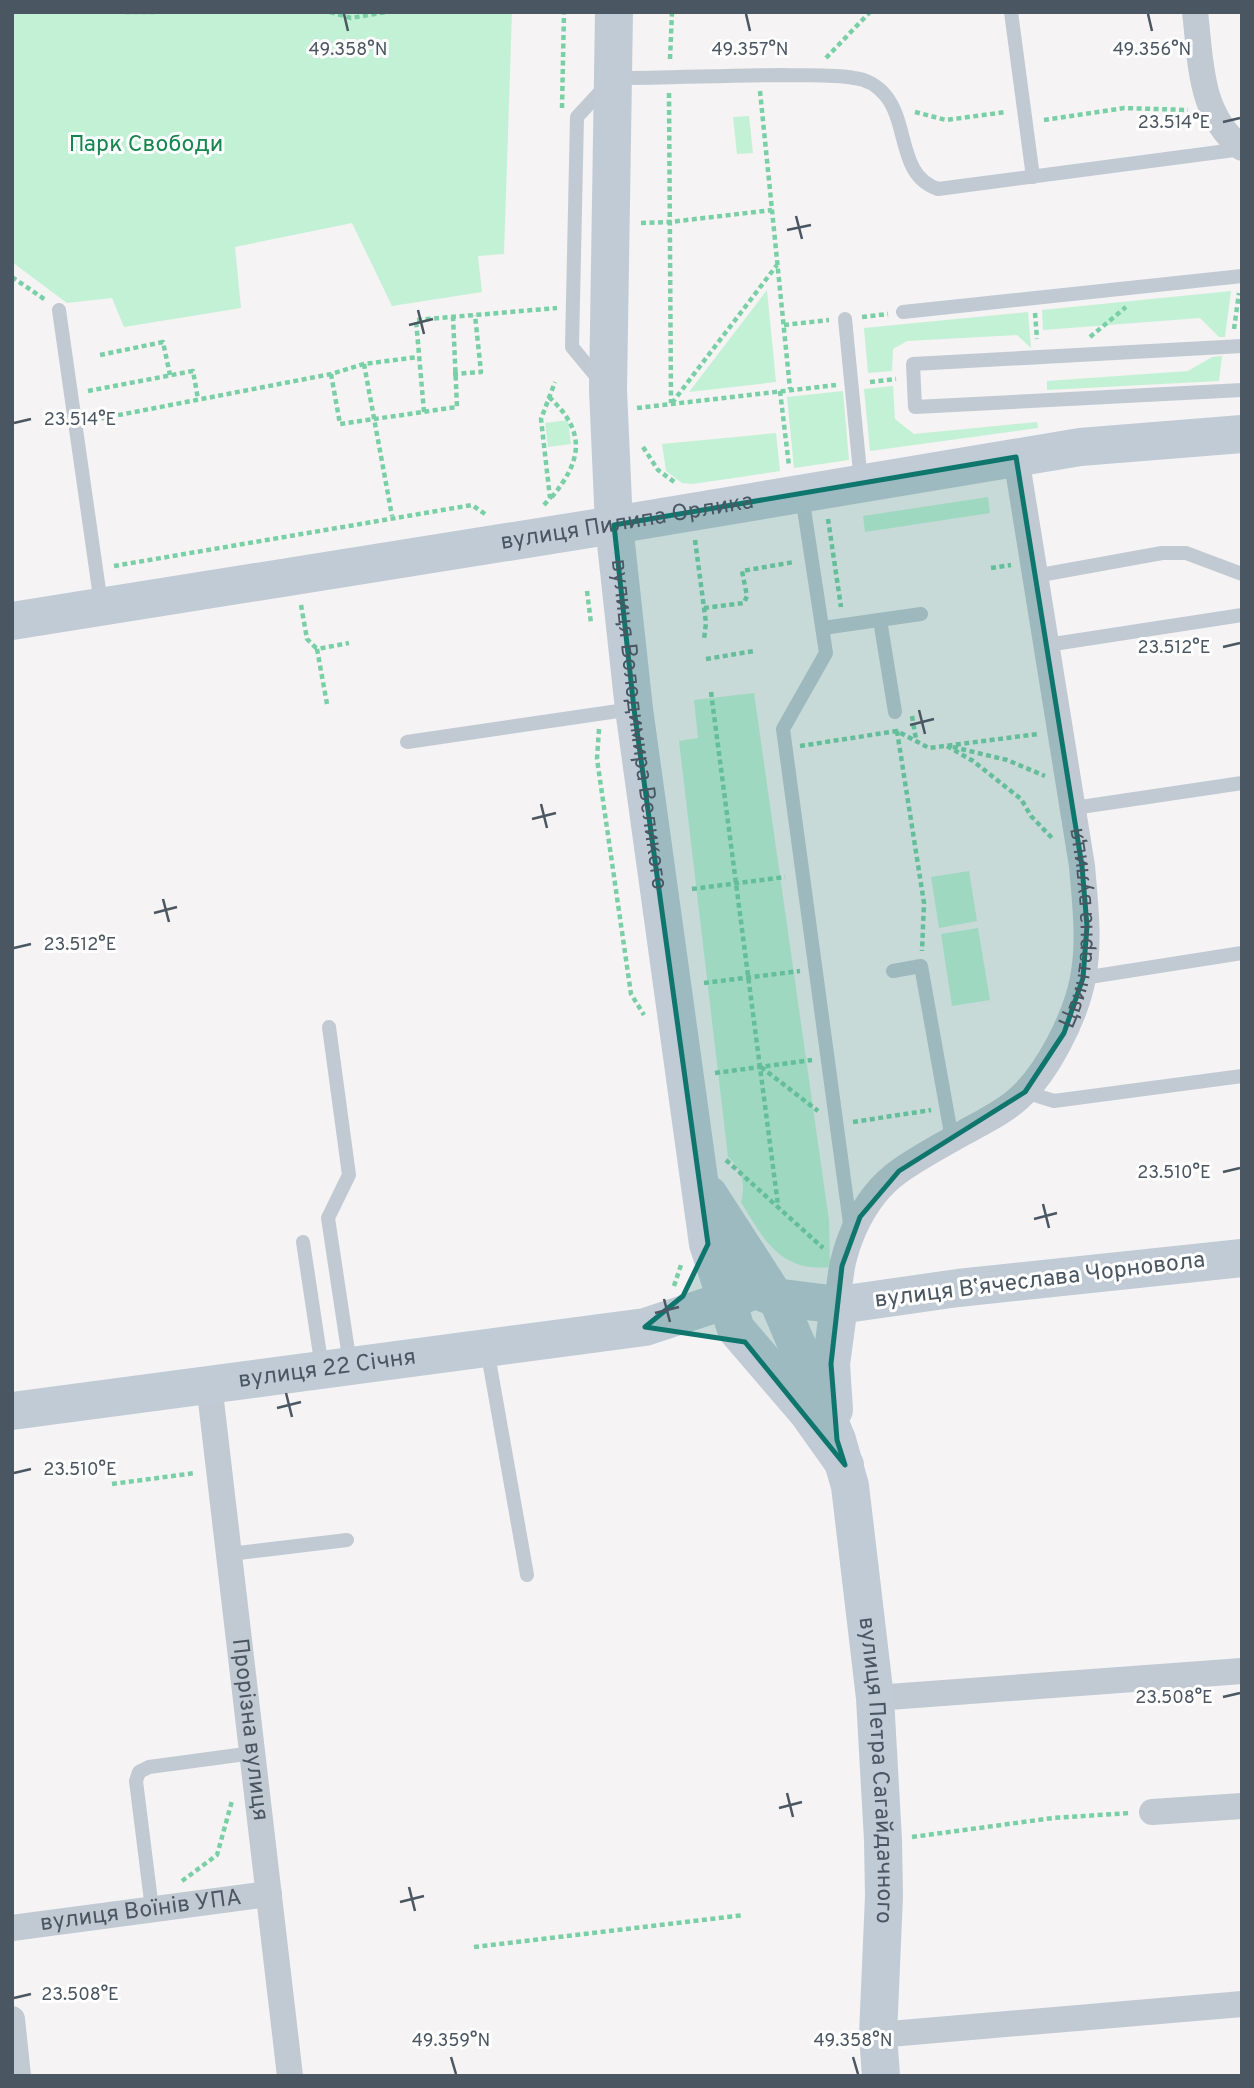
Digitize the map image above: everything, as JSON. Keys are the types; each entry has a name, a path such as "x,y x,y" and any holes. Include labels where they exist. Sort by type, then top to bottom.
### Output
{"main road":[{"name":"вулиця Володимира Великого","path":"614,12 613,78 622,399 614,525 617,711 713,1170 695,1251 756,1321"},
{"name":"вулиця Пилипа Орлика","path":"12,621 98,587 807,501 861,483 1080,447 1242,434"},
{"path":"713,1170 756,1321 808,1413 841,1453"},
{"path":"645,1327 683,1296 695,1251"},
{"name":"вулиця Вʼячеслава Чорновола","path":"839,1305 958,1288 1242,1258"},
{"path":"756,1321 839,1305"},
{"name":"вулиця Петра Сагайдачного","path":"839,1305 831,1364 841,1453 850,1486 875,1698 883,1840 884,1896 878,2035 881,2076"},
{"name":"вулиця 22 Січня","path":"12,1411 645,1327 756,1321"}],"street":[{"path":"1195,12 1210,111 1221,129 1242,149"},
{"name":"Цвинтарна вулиця","path":"839,1305 842,1266 860,1217 899,1171 998,1113 1026,1092 1044,1069 1064,1032 1083,978 1087,926 1082,866 1073,797 1016,457"},
{"name":"Прорізна вулиця","path":"209,1384 290,2076"},
{"path":"875,1698 1242,1671"},
{"path":"1152,1812 1242,1806"},
{"name":"вулиця Воїнів УПА","path":"12,1928 269,1894"},
{"path":"878,2035 1242,2004"},
{"path":"12,2019 18,2076"}],"lane":[{"path":"1011,12 1033,177"},
{"path":"613,78 813,76 856,78 872,83 894,107 914,173 924,184 938,189 1242,149"},
{"path":"903,312 1242,276"},
{"path":"59,310 98,587"},
{"path":"845,319 861,483"},
{"path":"1242,346 913,364 915,407 1242,390"},
{"path":"807,501 812,558 827,653 783,729 852,1236"},
{"path":"1035,576 1162,553 1186,553 1242,575"},
{"path":"823,628 921,614"},
{"path":"1047,645 1242,615"},
{"path":"880,620 895,712"},
{"path":"407,742 617,711"},
{"path":"1073,797 1242,783"},
{"path":"1083,978 1242,953"},
{"path":"893,971 921,966 952,1139"},
{"path":"329,1027 349,1175 328,1218 336,1368"},
{"path":"1026,1092 1054,1101 1242,1076"},
{"path":"303,1242 336,1368"},
{"path":"487,1348 527,1575"},
{"path":"230,1554 347,1539"},
{"path":"152,1909 136,1781 139,1772 149,1767 253,1753"}],"path":[{"path":"125,12 155,12"},
{"path":"330,12 351,18 386,12"},
{"path":"671,12 671,403"},
{"path":"813,76 834,47 870,12"},
{"path":"622,399 671,403 790,389 758,75"},
{"path":"894,107 946,120 1124,108 1210,111"},
{"path":"637,223 670,222 772,209"},
{"path":"671,403 777,264"},
{"path":"12,277 59,310"},
{"path":"1069,356 1115,313 1132,304"},
{"path":"424,412 416,320 557,308"},
{"path":"453,374 481,372 475,315"},
{"path":"331,374 340,424 457,407 453,374 453,317"},
{"path":"100,355 163,342 170,376"},
{"path":"75,424 331,374 364,364 418,356"},
{"path":"364,364 392,516"},
{"path":"71,394 192,371 198,399"},
{"path":"550,498 541,419 555,382"},
{"path":"780,391 807,501 844,626"},
{"path":"534,510 550,498 572,470 576,450 570,421 549,397"},
{"path":"98,587 392,516 472,505 487,516"},
{"path":"694,535 704,608 704,639"},
{"path":"704,608 744,603 747,596 742,571 812,558"},
{"path":"587,591 592,628"},
{"path":"300,600 307,639 317,649 327,704"},
{"path":"317,649 349,643"},
{"path":"706,659 754,651"},
{"path":"711,692 778,1205"},
{"path":"617,711 597,760 631,995 649,1023"},
{"path":"786,748 897,731 929,748 1061,730"},
{"path":"946,746 1007,760 1073,797"},
{"path":"946,746 973,761 1021,799 1036,822 1082,866"},
{"path":"899,747 924,903 921,966"},
{"path":"692,889 803,875"},
{"path":"704,983 815,969"},
{"path":"715,1073 827,1058"},
{"path":"760,1067 836,1125"},
{"path":"713,1170 778,1205 842,1266"},
{"path":"670,1293 695,1251"},
{"path":"112,1484 219,1469"},
{"path":"152,1909 173,1888 217,1855 239,1776 253,1753"},
{"path":"883,1840 1053,1818 1152,1812"},
{"path":"474,1948 744,1915"}],"highlighted area":[{"path":"1016,457 1082,866 1087,926 1083,978 1064,1033 1025,1092 899,1171 860,1217 842,1266 831,1364 837,1440 845,1465 745,1342 645,1327 683,1296 708,1244 634,709 614,525"}],"green space":[{"name":"Парк Свободи","path":"12,12 512,12 504,254 478,256 482,292 392,306 352,223 235,247 241,308 124,327 112,298 67,303 12,262"},
{"path":"749,116 753,153 737,154 733,117"},
{"path":"767,290 776,382 689,392"},
{"path":"1231,291 1225,337 1219,337 1200,318 1043,330 1042,310"},
{"path":"1028,312 1031,348 1017,335 907,341 893,349 892,371 868,373 864,328"},
{"path":"1222,356 1219,381 1047,390 1047,381 1188,371 1212,357"},
{"path":"893,386 895,419 914,434 1037,422 1038,428 870,451 864,389"},
{"path":"843,391 849,460 794,468 787,397"},
{"path":"568,420 571,444 548,447 545,423"},
{"path":"776,433 780,471 693,484 682,483 666,471 662,444"},
{"path":"988,497 990,513 865,532 863,516"},
{"path":"754,693 829,1220 830,1267 798,1264 775,1251 741,1202 742,1177 728,1157 679,741 698,738 694,700"},
{"path":"969,871 977,921 939,928 931,877"},
{"path":"978,928 990,1000 952,1006 941,934"}]}
